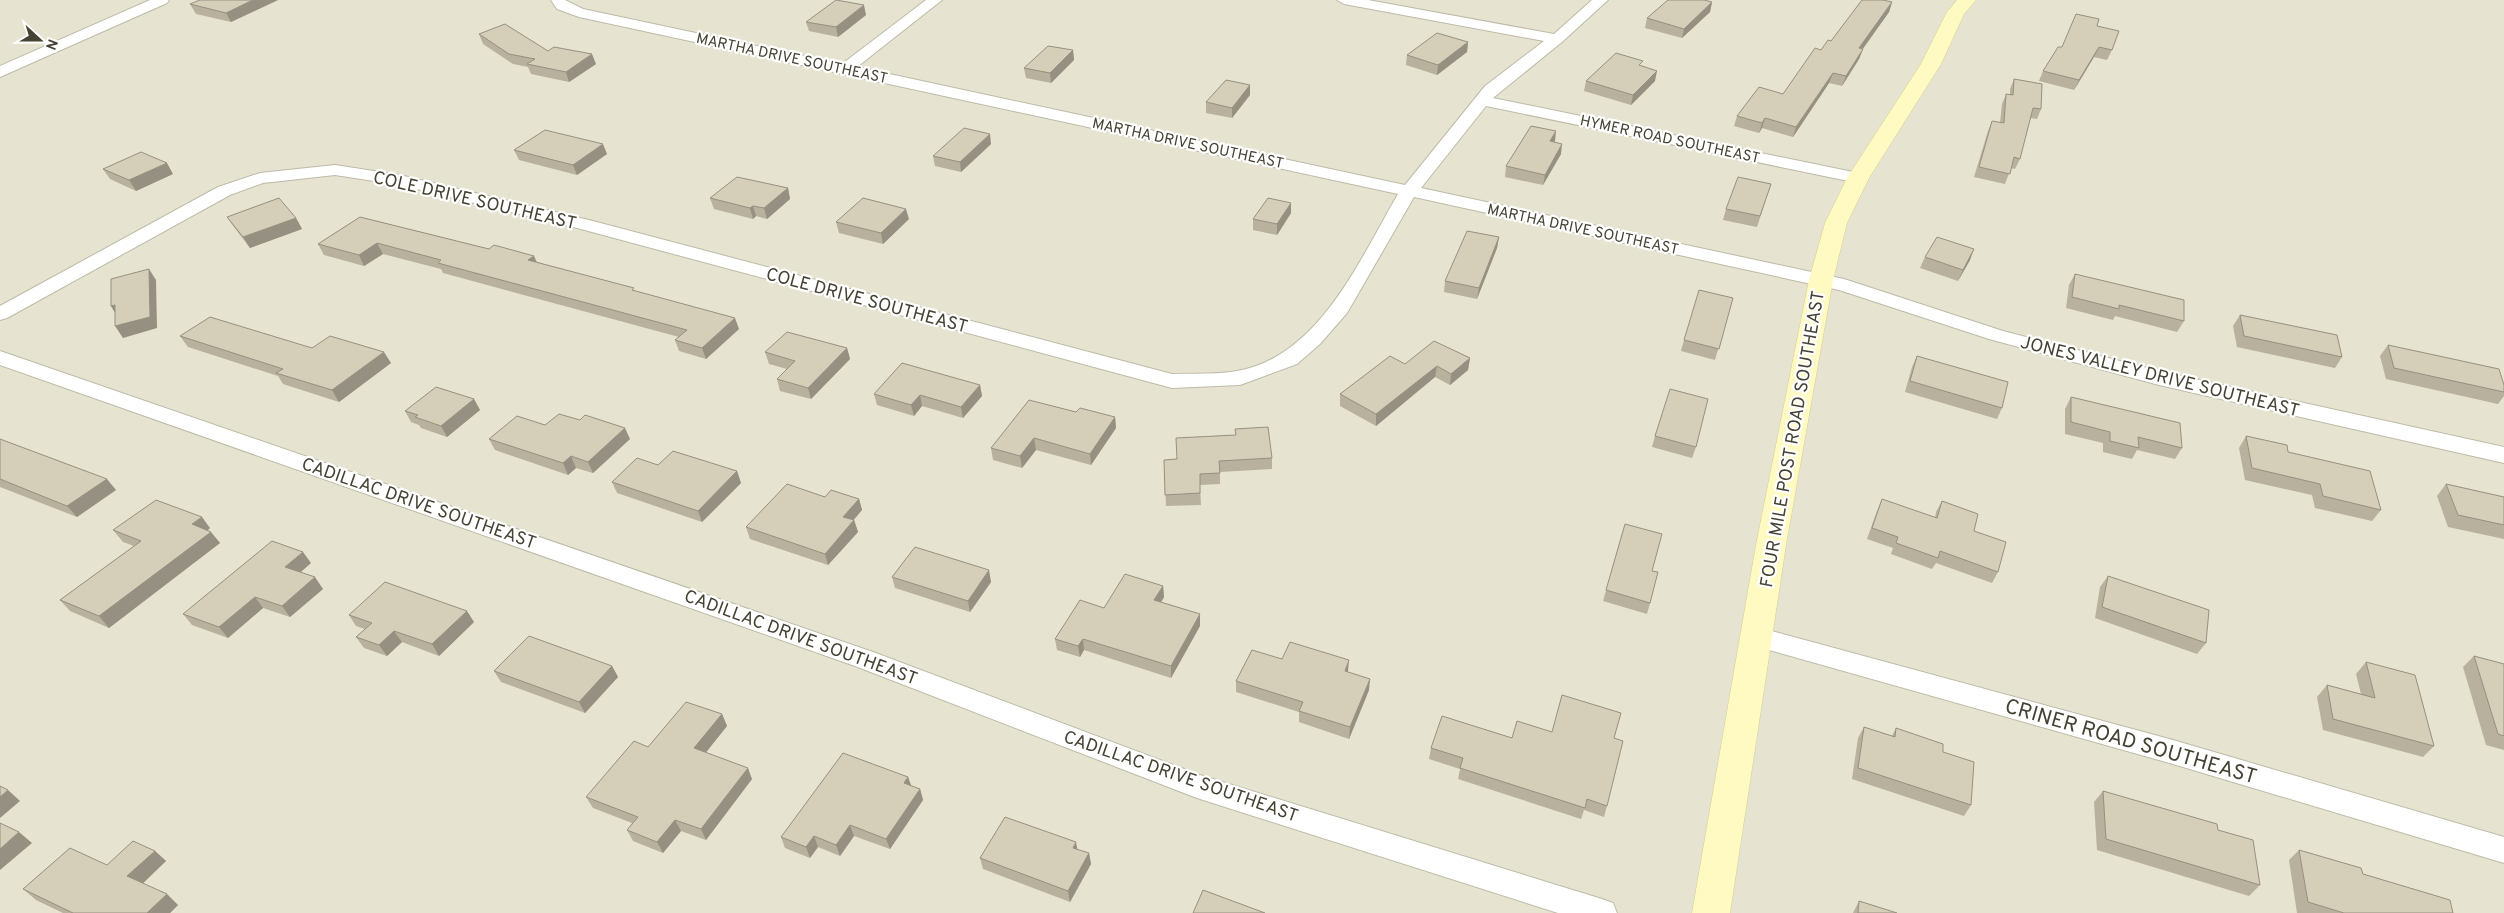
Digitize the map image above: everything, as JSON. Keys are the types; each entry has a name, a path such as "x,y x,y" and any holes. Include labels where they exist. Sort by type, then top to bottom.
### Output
{"main road":[{"name":"FOUR MILE POST ROAD SOUTHEAST","path":"1712,913 1770,545 1821,280 1836,224 1858,178 1931,64 1956,12 1967,0"}],"street":[{"path":"0,72 162,0"},
{"name":"MARTHA DRIVE SOUTHEAST","path":"558,0 562,6 579,13 845,68 1821,280"},
{"path":"845,68 935,0"},
{"path":"1344,0 1556,39"},
{"name":"COLE DRIVE SOUTHEAST","path":"0,314 224,191 260,178 335,170 400,180 582,224 1172,381 1240,378 1290,359 1314,340 1340,309 1409,191 1481,100 1491,89 1556,39 1601,0"},
{"name":"HYMER ROAD SOUTHEAST","path":"1481,100 1858,178"},
{"name":"JONES VALLEY DRIVE SOUTHEAST","path":"1821,280 1844,285 1996,334 2159,378 2504,455"},
{"name":"CADILLAC DRIVE SOUTHEAST","path":"0,358 864,659 1197,786 1602,913"},
{"name":"CRINER ROAD SOUTHEAST","path":"1757,637 2173,752 2504,850"}],"shaded area":[{"path":"0,0 2504,0 2504,913 0,913"}],"building":[{"path":"200,0 253,0 226,13 190,4"},
{"path":"836,0 864,5 836,27 806,22"},
{"path":"1668,0 1704,0 1712,2 1684,29 1647,18"},
{"path":"1862,0 1892,2 1859,48 1863,49 1846,76 1833,73 1796,127 1765,118 1762,123 1737,116 1759,87 1783,94 1815,48 1821,50 1828,40 1831,41"},
{"path":"2076,14 2099,19 2097,26 2119,31 2112,50 2099,47 2079,80 2043,71 2058,47 2062,47"},
{"path":"505,24 548,51 554,47 592,54 566,72 527,64 535,59 509,54 479,34"},
{"path":"1437,33 1468,42 1438,65 1407,55"},
{"path":"1048,46 1073,50 1050,73 1024,68"},
{"path":"1616,53 1643,61 1639,65 1657,71 1633,95 1586,81"},
{"path":"2014,79 2042,84 2041,109 2033,108 2020,159 2014,157 2010,174 1979,167 1992,121 2004,123 2006,94 2013,95"},
{"path":"1226,80 1250,85 1232,108 1206,102"},
{"path":"1531,126 1556,131 1550,141 1562,144 1545,175 1506,166"},
{"path":"964,128 990,134 960,162 933,156"},
{"path":"545,130 603,144 573,165 514,150"},
{"path":"141,152 167,163 129,180 103,169"},
{"path":"737,177 788,188 764,208 753,206 750,208 710,198"},
{"path":"1738,177 1771,184 1760,216 1726,209"},
{"path":"279,198 296,218 243,237 227,217"},
{"path":"863,198 906,209 881,233 836,222"},
{"path":"1268,198 1291,203 1277,224 1253,219"},
{"path":"360,217 489,249 494,245 534,256 528,260 634,288 632,290 735,318 702,348 675,340 687,330 438,263 441,260 377,243 359,255 318,244"},
{"path":"1467,231 1499,237 1479,288 1445,281"},
{"path":"1937,237 1974,249 1963,270 1925,257"},
{"path":"149,269 150,317 115,326 115,305 111,306 111,279"},
{"path":"2075,274 2184,300 2184,321 2119,305 2119,309 2072,297"},
{"path":"1699,290 1733,298 1719,349 1684,340"},
{"path":"2240,315 2337,335 2342,357 2244,336"},
{"path":"210,317 312,348 330,336 384,352 332,390 276,373 283,369 180,336"},
{"path":"787,332 847,348 808,388 777,379 795,361 765,352"},
{"path":"1434,341 1470,358 1451,374 1437,366 1376,414 1340,394 1390,356 1405,364"},
{"path":"2388,345 2499,369 2504,392 2394,368"},
{"path":"1917,356 2008,382 2002,408 1910,381"},
{"path":"902,363 980,385 961,407 920,395 911,405 874,394"},
{"path":"436,387 474,399 441,426 415,417 418,415 405,411"},
{"path":"1670,389 1708,399 1696,447 1655,436"},
{"path":"2071,397 2180,423 2182,448 2138,437 2139,448 2110,441 2110,432 2071,422"},
{"path":"1029,400 1076,412 1080,408 1115,417 1090,454 1034,438 1020,456 991,448"},
{"path":"559,414 580,420 585,415 625,428 588,462 571,456 563,463 489,439 517,416 545,425"},
{"path":"1268,427 1272,458 1219,461 1220,473 1200,474 1200,493 1165,495 1164,460 1177,459 1176,438 1236,435 1235,429"},
{"path":"2246,436 2287,445 2288,452 2370,471 2381,510 2323,496 2320,484 2252,468"},
{"path":"0,439 107,479 67,506 0,479"},
{"path":"673,451 737,471 698,511 612,482 637,458 658,465"},
{"path":"787,484 825,497 831,490 859,499 843,517 854,520 825,554 746,527"},
{"path":"2446,484 2504,497 2504,525 2458,515"},
{"path":"1882,499 1937,518 1942,501 1978,514 1974,531 2006,542 1998,572 1940,551 1938,558 1896,543 1898,537 1872,528"},
{"path":"156,500 202,517 192,524 211,532 99,616 60,600 141,541 113,530"},
{"path":"1625,524 1662,534 1652,571 1658,572 1650,603 1606,590"},
{"path":"272,541 303,552 285,567 315,577 282,606 255,597 219,627 183,614"},
{"path":"915,547 989,570 968,601 892,577"},
{"path":"1125,574 1163,586 1154,600 1200,614 1171,666 1083,639 1078,646 1055,639 1080,600 1104,608"},
{"path":"2108,576 2209,610 2206,643 2102,607"},
{"path":"385,582 467,611 432,644 394,631 379,645 356,637 372,623 349,615"},
{"path":"529,636 612,666 579,702 494,671"},
{"path":"1290,642 1349,660 1345,671 1370,679 1350,727 1299,711 1303,702 1236,681 1252,650 1282,659"},
{"path":"2474,656 2504,664 2504,736 2498,734"},
{"path":"2366,662 2415,675 2434,746 2333,719 2327,685 2375,698"},
{"path":"1562,695 1621,713 1614,738 1623,741 1607,806 1587,799 1585,808 1460,768 1463,758 1431,748 1442,716 1512,738 1517,721 1552,732"},
{"path":"686,702 722,714 694,748 748,768 701,829 675,820 657,842 627,830 638,817 586,797 634,741 648,747"},
{"path":"1864,727 1895,737 1896,728 1943,744 1943,752 1974,762 1971,805 1858,768"},
{"path":"843,753 908,777 904,783 920,789 886,839 850,825 836,845 814,836 806,847 781,837"},
{"path":"0,786 8,790 0,797"},
{"path":"2103,791 2217,824 2218,830 2253,840 2260,885 2106,839"},
{"path":"1005,817 1076,842 1073,848 1089,853 1068,891 980,858"},
{"path":"0,823 19,832 0,849"},
{"path":"133,841 155,851 127,876 167,894 147,913 73,913 23,889 70,848 107,865"},
{"path":"2299,850 2361,868 2363,874 2450,900 2453,913 2344,913 2308,902"},
{"path":"1203,890 1265,913 1193,913"},
{"path":"1859,901 1897,913 1858,913"}]}
